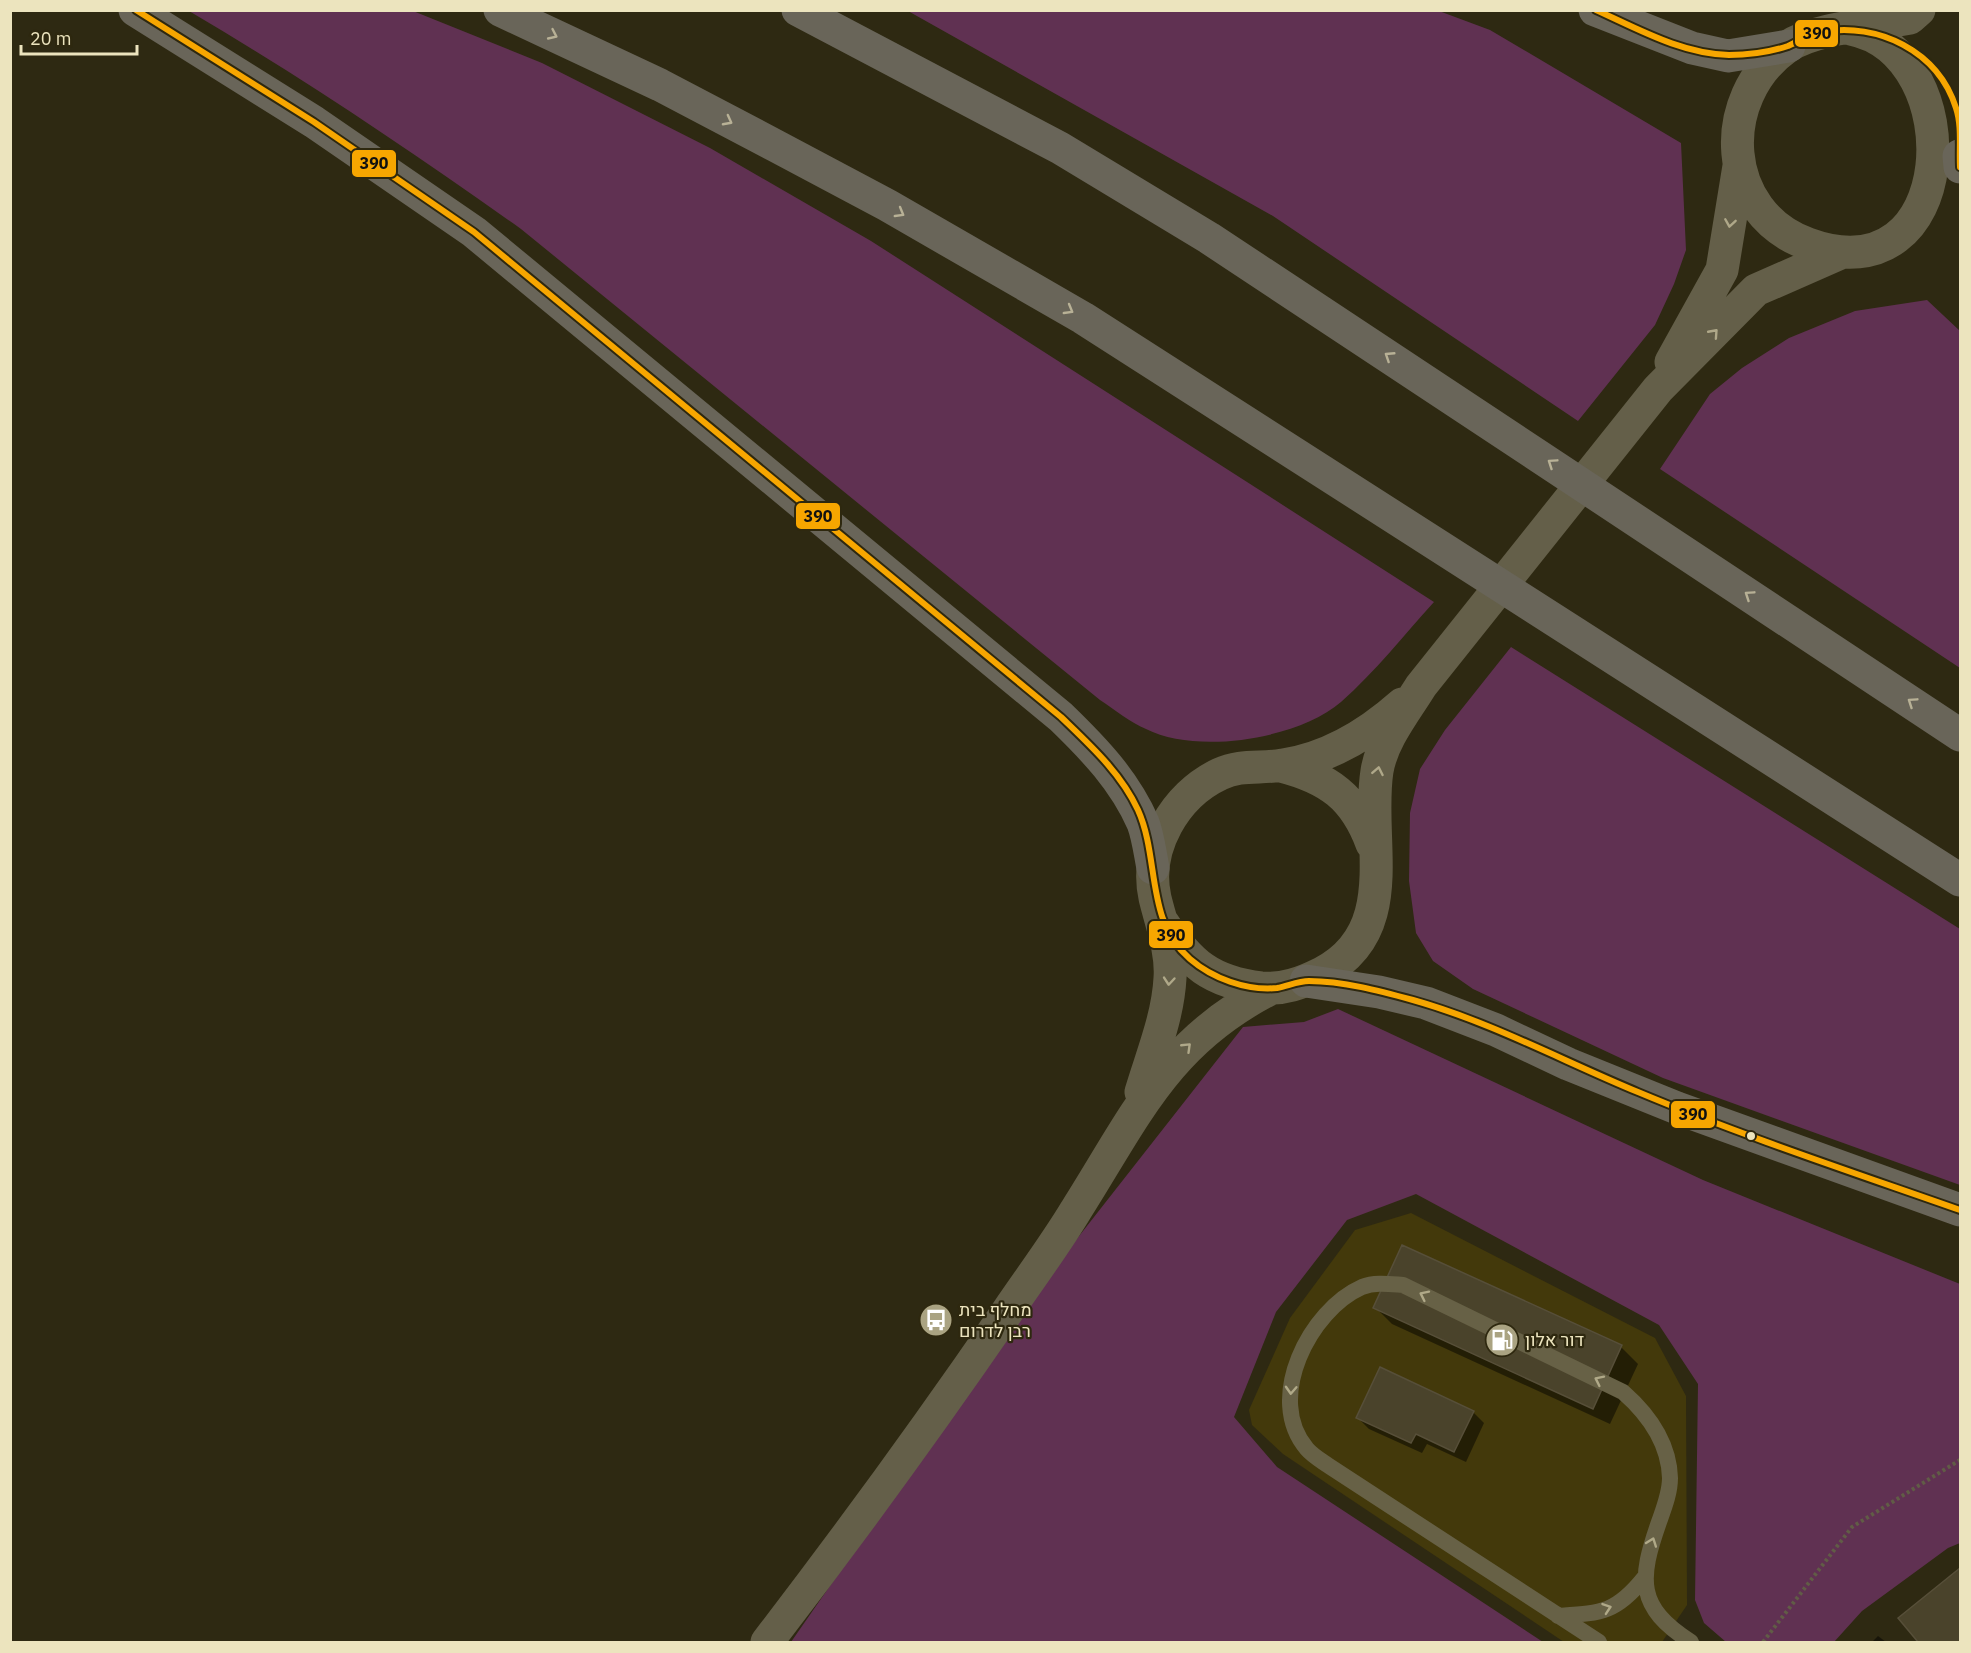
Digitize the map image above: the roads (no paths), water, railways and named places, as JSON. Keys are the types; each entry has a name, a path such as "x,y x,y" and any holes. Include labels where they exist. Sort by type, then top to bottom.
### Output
{"highway":[{"path":"135,10 314,122 474,232 1061,717 1100,754 1123,785 1143,824 1153,868"},
{"path":"500,10 660,85 887,205 1083,318 1960,880"},
{"path":"798,10 1060,148 1209,238 1960,735"},
{"path":"1595,10 1692,48 1728,56 1789,46"},
{"path":"1306,981 1379,992 1426,1003 1496,1030 1568,1064 1677,1108 1960,1210"}],"main road":[{"path":"1851,29 1874,32 1896,39 1916,51 1958,97 1960,162 1954,179 1929,219 1910,234 1866,251 1843,252 1807,244 1776,226 1753,199 1739,166 1736,143 1744,98 1756,77 1771,60 1789,46 1819,32 1851,29 1910,18 1919,10"},
{"path":"1658,389 1684,336 1706,302 1722,270 1739,166"},
{"path":"767,1642 903,1463 1076,1211 1137,1109 1182,1050 1244,1002 1270,989 1306,981 1330,969 1350,950 1365,928 1375,903 1378,876 1374,807 1377,768 1389,737 1421,686 1658,389 1756,290 1843,252"},
{"path":"1137,1109 1164,1016 1171,976 1163,923 1155,896 1153,868 1160,838 1174,812 1195,789 1221,774 1250,766 1281,766 1321,757 1381,722 1421,686"},
{"path":"1281,766 1307,772 1330,784 1350,802 1365,825 1375,850"},
{"path":"1163,923 1181,951 1206,972 1237,985 1270,989"}],"lane":[{"path":"1599,1642 1329,1466 1307,1449 1298,1433 1291,1407 1291,1382 1297,1359 1310,1335 1342,1299 1364,1287 1381,1283 1403,1285 1623,1392 1635,1403 1648,1419 1666,1450 1670,1478 1668,1499 1647,1555 1644,1578 1646,1595 1654,1612 1670,1629 1691,1642"},
{"path":"1558,1616 1588,1614 1610,1608 1627,1599 1644,1578"}],"place":[{"name":"מחלף בית רבן לדרום","path":"936,1320"},
{"name":"דור אלון","path":"1502,1340"}]}
